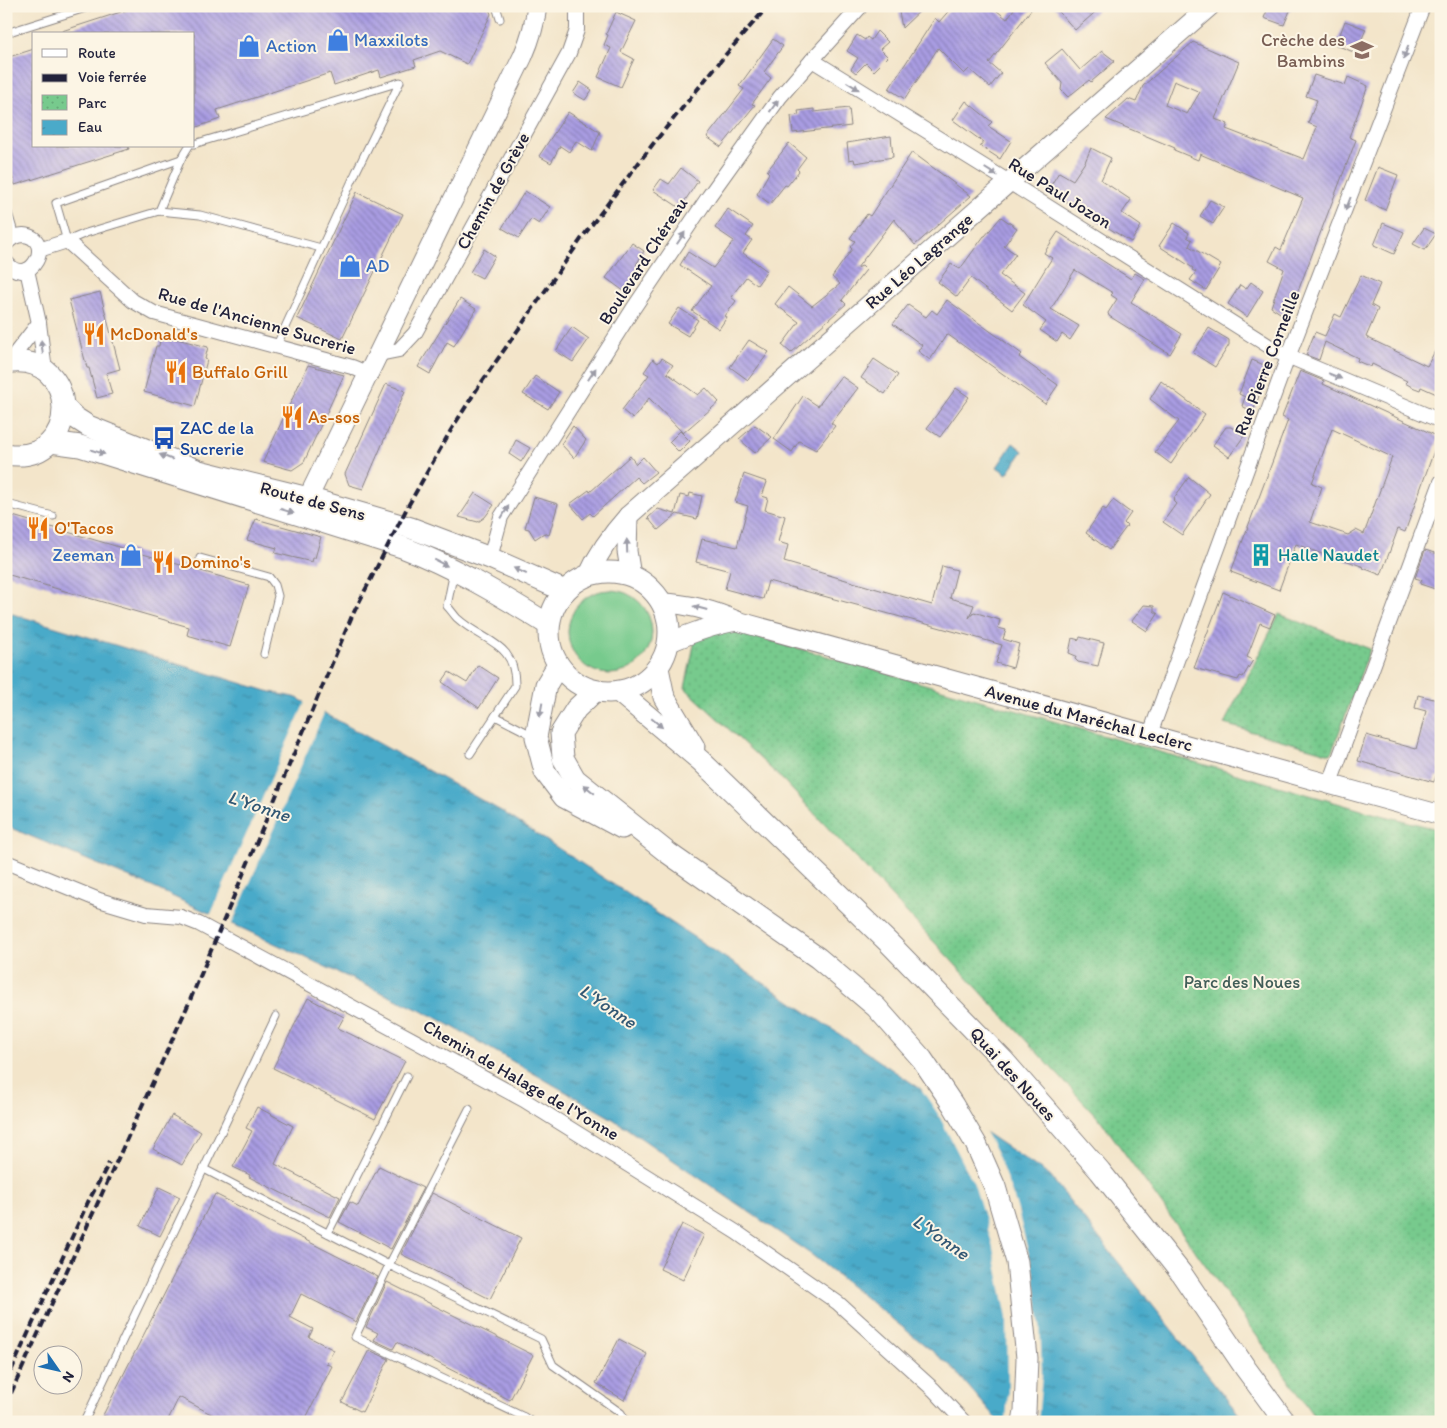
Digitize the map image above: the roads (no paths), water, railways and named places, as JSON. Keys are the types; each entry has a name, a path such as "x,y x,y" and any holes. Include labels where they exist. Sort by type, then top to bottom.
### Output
{"main road":[{"name":"Chemin de Grève","path":"308,498 523,56 536,19 537,6"},
{"name":"Rue Léo Lagrange","path":"588,576 611,534 628,516 1210,6"},
{"path":"7,363 21,362 34,365 46,371 62,393 64,407 63,420 51,442 40,450 10,459"},
{"name":"Route de Sens","path":"64,407 74,417 88,426 199,470 308,498 412,528 490,558 565,591"},
{"name":"Route de Sens","path":"51,442 80,446 432,558 473,579 549,625"},
{"path":"628,516 627,551 631,576"},
{"path":"602,572 617,572 631,576 644,583 662,603 667,616 669,629 668,643 658,668 641,683 620,692 607,693 595,691 581,686 568,677 558,665 550,646 549,625 554,606 565,591 576,582 602,572"},
{"name":"Avenue du Maréchal Leclerc","path":"662,603 692,605 717,612 737,621 1441,814"},
{"path":"668,643 695,631 737,621"},
{"path":"558,665 546,685 536,737 545,772 564,797 668,853"},
{"path":"658,668 664,697 701,760"},
{"path":"595,691 576,709 561,733 563,758 575,778 668,853 818,958 876,1007 922,1058 976,1144 995,1187 1017,1262 1026,1358 1023,1422"},
{"path":"620,692 701,760"},
{"name":"Quai des Noues","path":"701,760 889,943 1003,1060 1100,1171 1181,1273 1246,1369 1286,1422"}],"street":[{"name":"Chemin de Grève","path":"379,354 399,350 415,333 569,53 577,30 577,6"},
{"name":"Boulevard Chéreau","path":"490,558 501,517 633,309 709,196 780,97 861,6"},
{"name":"Rue Pierre Corneille","path":"1150,734 1282,373 1423,6"},
{"name":"Rue Paul Jozon","path":"812,60 1271,348 1441,421"},
{"path":"6,262 16,270 28,270 38,260 39,250 34,240 30,237 26,235 11,240"},
{"path":"39,250 67,241"},
{"name":"Rue de l'Ancienne Sucrerie","path":"67,241 133,301 154,312 352,367 369,374"},
{"path":"28,270 40,323 46,371"},
{"path":"7,363 40,323"},
{"path":"1330,783 1441,482"},
{"name":"Chemin de Halage de l'Yonne","path":"6,862 99,900 146,914 181,917 199,924 524,1100 736,1232 838,1303 934,1390 964,1422"}],"lane":[{"path":"6,33 92,6"},
{"path":"496,6 500,19"},
{"path":"195,144 400,82 276,347"},
{"path":"159,211 181,159 188,148"},
{"path":"181,159 56,203 67,241 86,233 159,211 200,215 321,248"},
{"path":"6,206 11,240"},
{"path":"7,504 53,516"},
{"path":"200,558 269,577 276,585 278,596 264,654"},
{"path":"452,581 448,606 457,618 504,649 511,660 515,673 515,686 470,754"},
{"path":"495,716 536,737"},
{"path":"84,1422 276,1016"},
{"path":"328,1233 407,1076"},
{"path":"469,1109 389,1264 356,1337 523,1420 532,1422"},
{"path":"204,1169 541,1339 553,1365 622,1414 626,1422"}],"water":[{"path":"1013,443 1023,451 1007,474 997,467"},
{"name":"L'Yonne","path":"6,612 267,691 297,698 503,812 759,980 1050,1176 1245,1422 999,1422 951,1366 812,1255 613,1119 439,1019 150,886 6,826"}],"railway":[{"path":"6,7 10,6"},
{"path":"6,1404 188,1005 352,616 408,506 451,430 479,386 584,235 653,144 768,6"},
{"path":"6,1382 88,1202 109,1163"}],"place":[{"name":"Maxxilots","path":"338,40"},
{"name":"Action","path":"249,46"},
{"name":"Crèche des Bambins","path":"1362,50"},
{"name":"AD","path":"350,266"},
{"name":"McDonald's","path":"94,334"},
{"name":"Buffalo Grill","path":"176,372"},
{"name":"As-sos","path":"292,417"},
{"name":"ZAC de la Sucrerie","path":"164,438"},
{"name":"O'Tacos","path":"38,528"},
{"name":"Zeeman","path":"131,555"},
{"name":"Halle Naudet","path":"1261,555"},
{"name":"Domino's","path":"163,562"}],"park label":[{"name":"Parc des Noues","path":"1242,982"}]}
